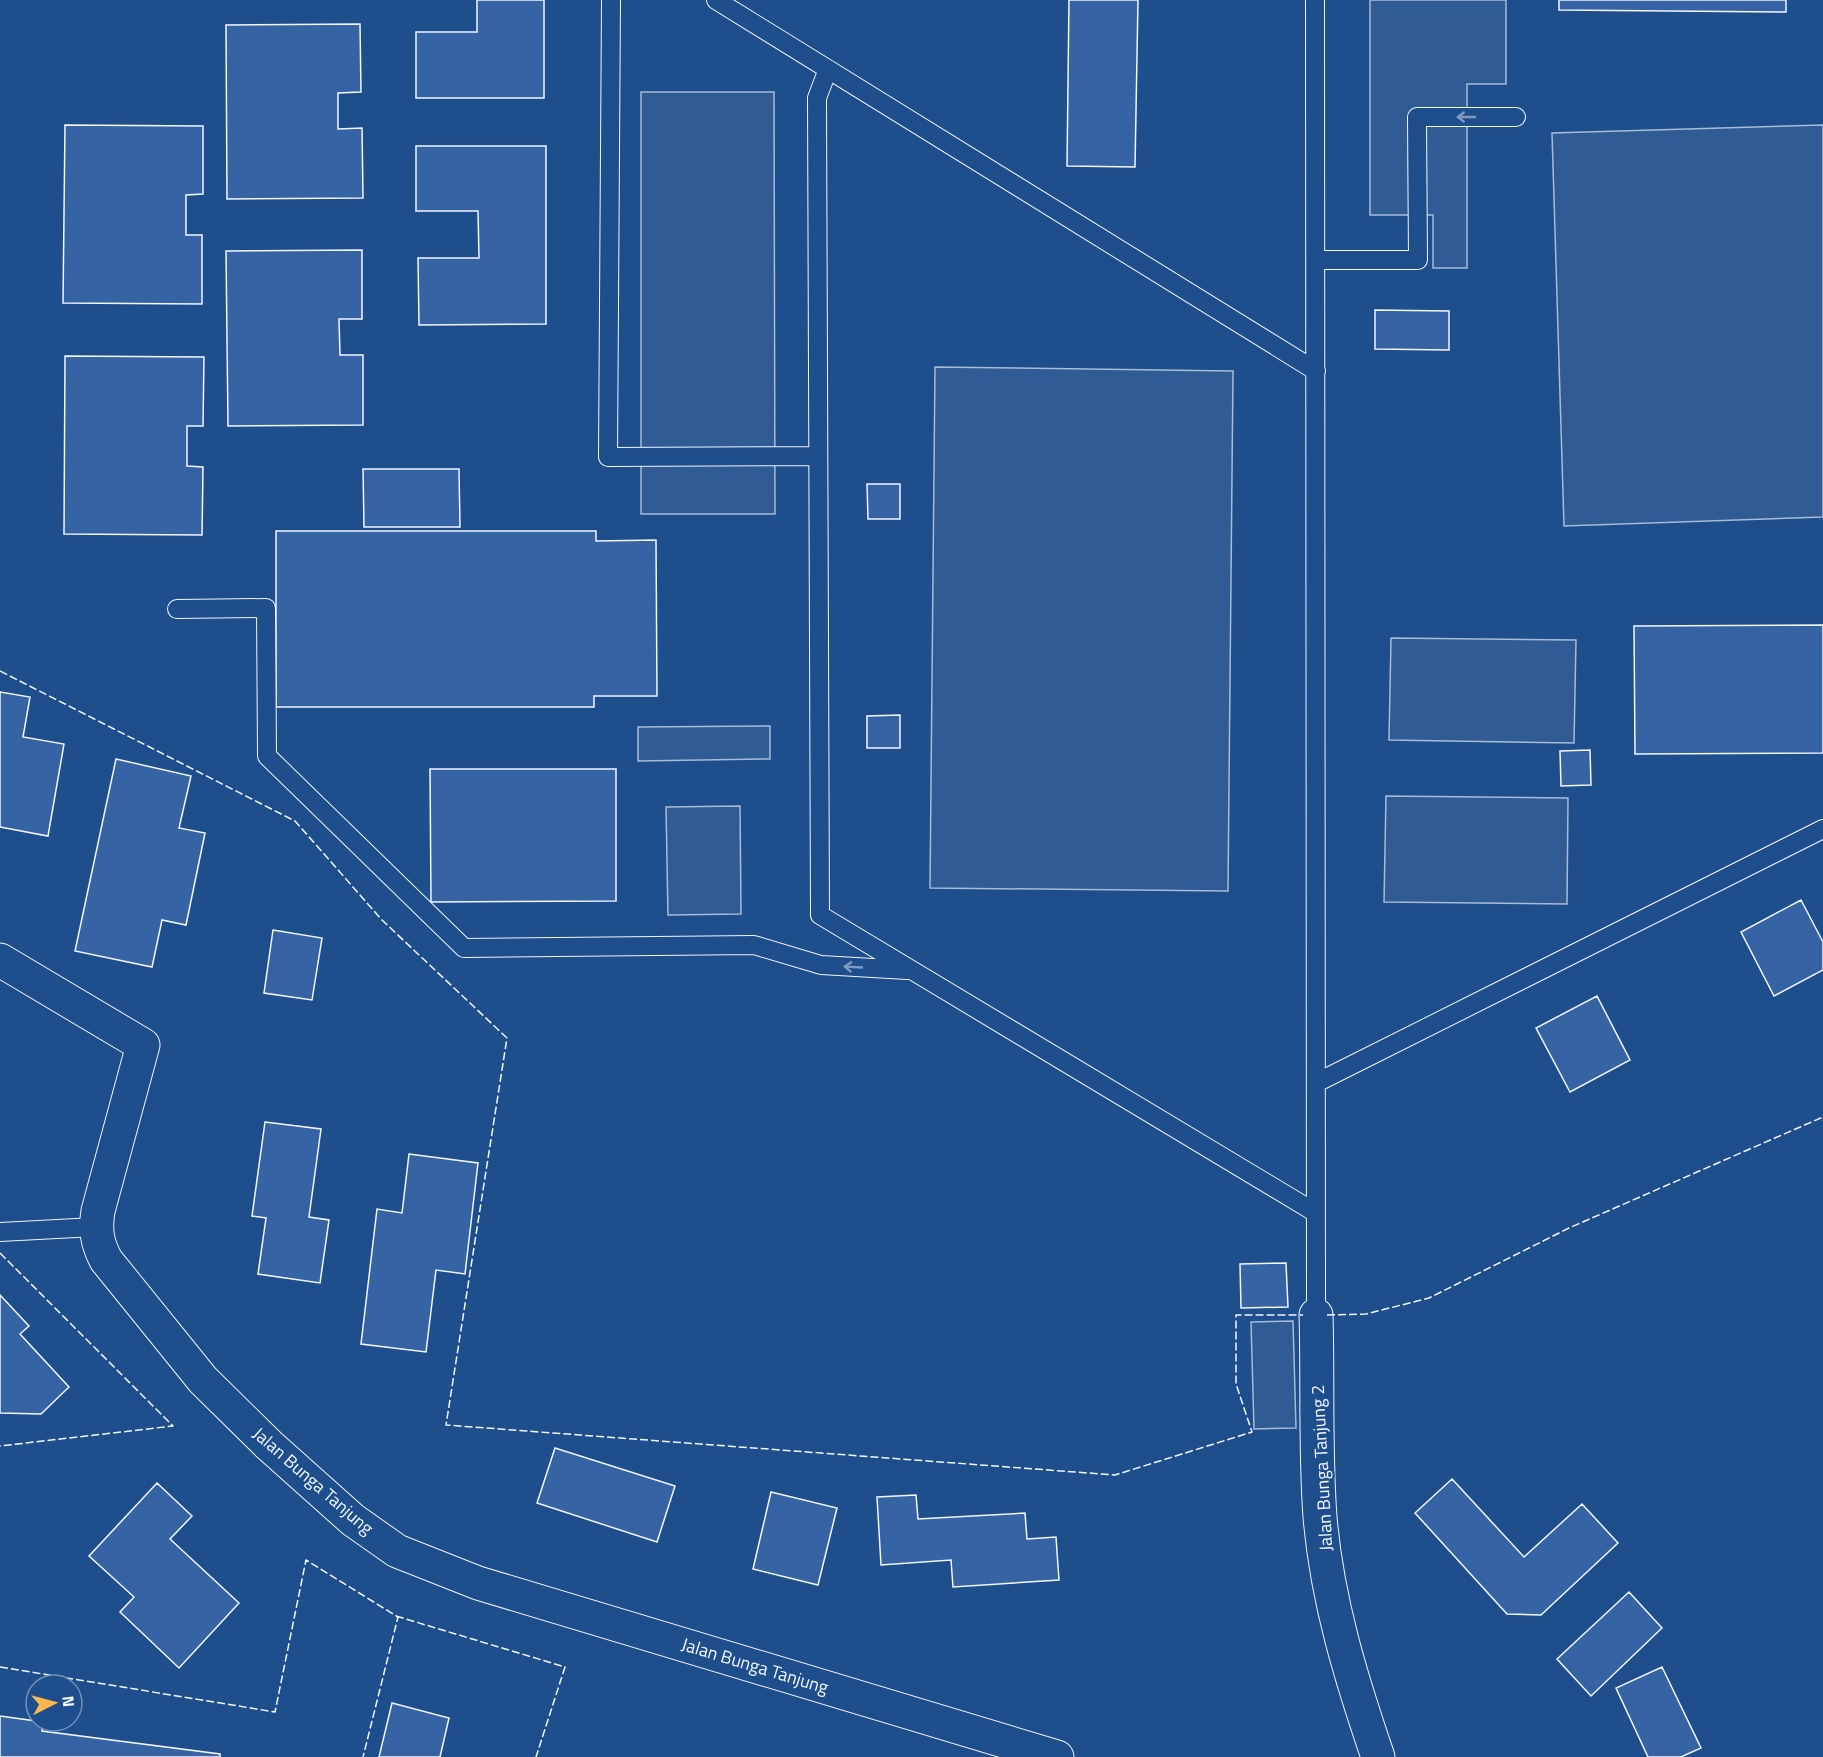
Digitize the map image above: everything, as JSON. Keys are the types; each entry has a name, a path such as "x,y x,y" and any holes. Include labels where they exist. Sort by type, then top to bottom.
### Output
{"street":[{"path":"0,960 143,1045 95,1227"},
{"name":"Jalan Bunga Tanjung","path":"95,1227 99,1246 106,1260 203,1380 269,1445 353,1520 397,1551 478,1583 1057,1757"},
{"name":"Jalan Bunga Tanjung 2","path":"1316,1315 1320,1517 1328,1574 1346,1665 1378,1757"}],"lane":[{"path":"611,0 608,457 818,456"},
{"path":"716,0 1316,371"},
{"path":"1315,0 1316,1315"},
{"path":"828,69 818,98 820,915 1316,1213"},
{"path":"1316,260 1418,260 1417,117 1516,117"},
{"path":"177,609 266,608 267,756 464,948 754,945 821,965 911,970"},
{"path":"1316,1083 1823,829"},
{"path":"0,1232 95,1227"}],"shaded area":[{"path":"1370,0 1506,0 1506,84 1467,84 1467,268 1433,268 1433,215 1370,215"},
{"path":"641,92 774,92 775,514 641,514"},
{"path":"1823,125 1823,517 1564,526 1552,133"},
{"path":"935,367 1233,371 1228,891 930,888"},
{"path":"1391,638 1576,640 1574,743 1389,740"},
{"path":"770,726 770,759 638,761 638,727"},
{"path":"1386,796 1568,798 1567,904 1384,902"},
{"path":"740,806 741,914 668,915 666,807"},
{"path":"1293,1321 1296,1428 1254,1429 1251,1322"}],"building":[{"path":"477,0 544,0 544,98 416,98 416,32 477,32"},
{"path":"1069,0 1138,0 1135,167 1067,166"},
{"path":"1559,0 1786,0 1786,12 1559,10"},
{"path":"360,24 361,92 338,93 338,129 362,128 363,198 227,199 226,25"},
{"path":"65,125 203,126 203,194 186,195 186,235 202,235 202,304 63,303"},
{"path":"416,146 546,146 546,324 419,325 418,258 479,258 478,211 416,211"},
{"path":"362,250 362,319 339,319 340,355 363,355 363,425 228,426 226,251"},
{"path":"1375,310 1449,311 1449,350 1375,349"},
{"path":"65,356 204,357 203,426 187,426 187,466 203,467 202,535 64,534"},
{"path":"363,469 459,469 460,527 364,527"},
{"path":"867,484 900,484 900,519 868,519"},
{"path":"276,531 596,531 596,541 656,540 657,696 594,696 594,707 276,707"},
{"path":"1823,625 1823,753 1635,754 1634,626"},
{"path":"0,692 30,697 23,737 64,744 48,836 0,827"},
{"path":"900,715 900,748 867,748 867,716"},
{"path":"1590,750 1591,785 1561,786 1560,751"},
{"path":"116,759 191,776 179,828 205,833 186,925 162,920 152,967 75,951"},
{"path":"430,769 616,769 616,901 431,902"},
{"path":"1801,900 1823,942 1823,970 1774,996 1741,932"},
{"path":"273,930 322,938 312,1000 264,993"},
{"path":"1597,996 1630,1060 1570,1092 1536,1028"},
{"path":"265,1122 321,1129 309,1217 329,1220 320,1283 258,1274 266,1218 252,1216"},
{"path":"409,1154 478,1163 465,1274 436,1270 426,1352 361,1344 377,1209 402,1213"},
{"path":"1286,1263 1288,1307 1241,1308 1240,1264"},
{"path":"0,1295 29,1326 20,1334 69,1387 41,1414 0,1413"},
{"path":"555,1448 675,1486 657,1542 537,1503"},
{"path":"1452,1479 1524,1557 1582,1504 1618,1543 1541,1615 1507,1614 1415,1513"},
{"path":"157,1483 192,1516 170,1539 239,1603 179,1668 120,1612 134,1597 89,1556"},
{"path":"771,1492 837,1508 818,1585 753,1569"},
{"path":"916,1495 918,1519 1025,1513 1027,1539 1056,1537 1059,1580 953,1587 951,1560 881,1565 877,1497"},
{"path":"1629,1592 1662,1628 1591,1696 1557,1659"},
{"path":"1662,1667 1701,1748 1681,1757 1648,1757 1616,1688"},
{"path":"392,1703 449,1718 440,1757 379,1757"},
{"path":"0,1716 24,1719 24,1733 57,1733 220,1754 220,1757 0,1757"}],"fence":[{"path":"0,671 295,821 382,920 507,1038 446,1425 1115,1475 1252,1432 1236,1384 1236,1315 1303,1315"},
{"path":"1327,1315 1366,1314 1429,1298 1569,1228 1823,1117"},
{"path":"0,1253 173,1426 0,1446"},
{"path":"0,1667 275,1712 306,1560 398,1617 363,1757"},
{"path":"396,1616 565,1667 536,1757"}]}
